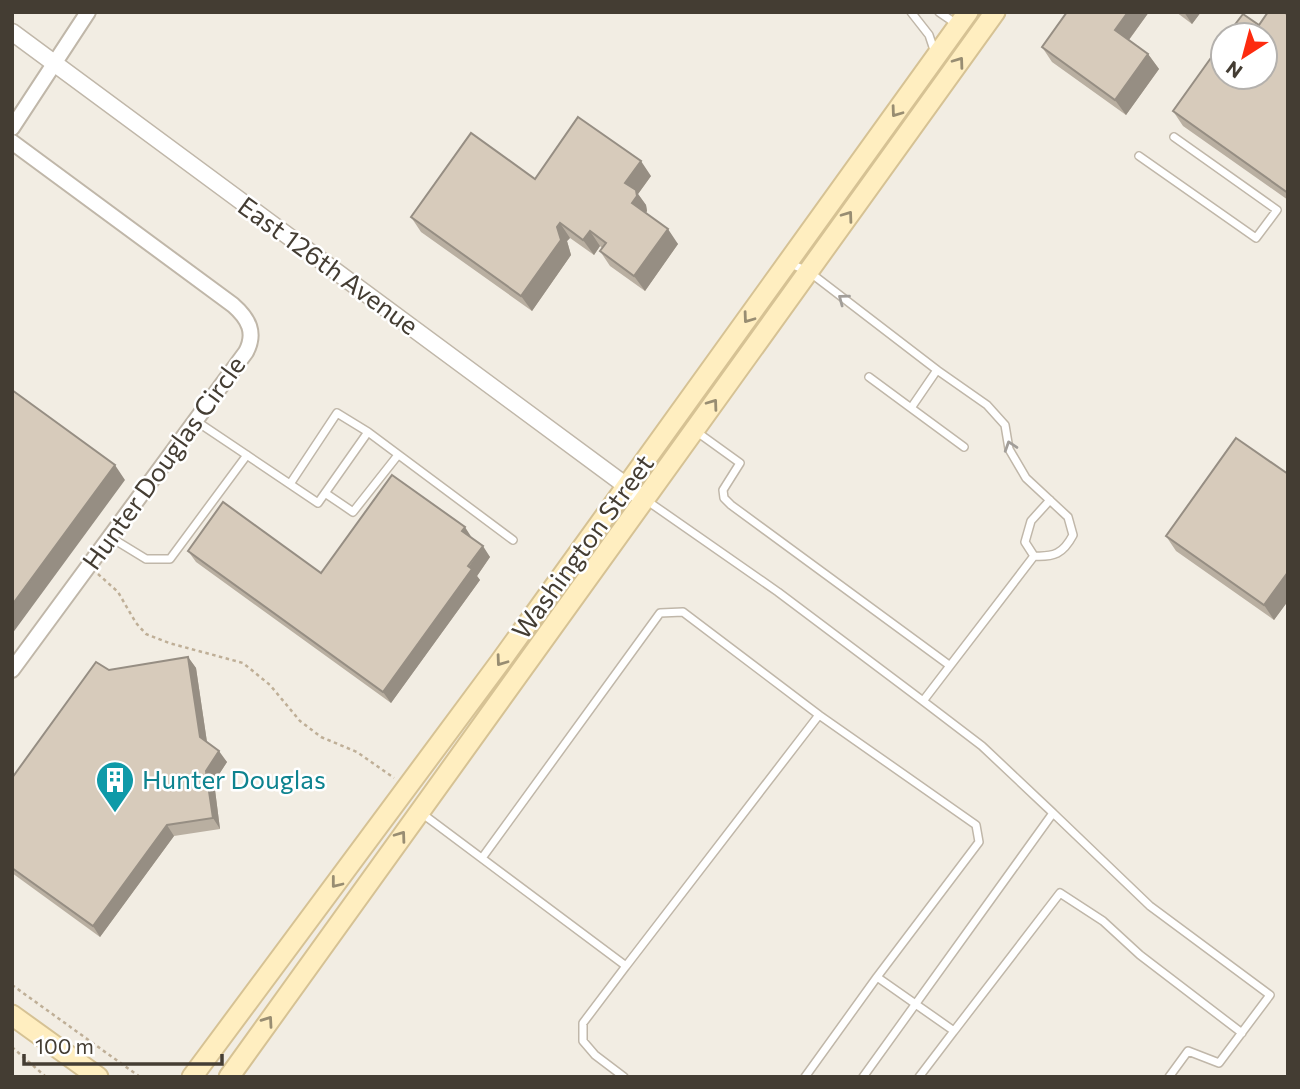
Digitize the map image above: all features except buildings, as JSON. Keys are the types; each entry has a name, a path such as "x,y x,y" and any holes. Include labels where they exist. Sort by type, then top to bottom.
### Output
{"main road":[{"name":"Washington Street","path":"229,1077 995,12"},
{"name":"Washington Street","path":"192,1077 299,930 381,825 963,19"},
{"path":"963,19 976,38"},
{"path":"12,1015 97,1077"}],"street":[{"path":"12,128 88,12"},
{"name":"East 126th Avenue","path":"12,32 645,499"},
{"name":"Hunter Douglas Circle","path":"12,142 233,305 247,319 251,335 250,344 196,421 12,670"}],"lane":[{"path":"911,12 929,35 936,56"},
{"path":"939,12 963,19"},
{"path":"1139,156 1256,238 1277,210 1174,137"},
{"path":"787,262 807,271 987,405 1005,425 1009,449 1026,478 1068,517 1073,535 1068,546 1051,557 1034,556"},
{"path":"911,408 937,370"},
{"path":"869,377 964,447"},
{"path":"290,484 337,412 513,540"},
{"path":"196,421 318,503 368,432"},
{"path":"694,430 740,463 723,489 724,498 731,505 949,665"},
{"path":"325,493 353,512 398,454"},
{"path":"110,537 146,559 170,559 247,455"},
{"path":"645,499 778,592 982,746 1150,906 1270,995 1219,1063 1188,1051 1169,1077"},
{"path":"1034,556 1025,542 1031,521 1050,500"},
{"path":"923,701 1034,556"},
{"path":"482,858 660,613 683,612 819,715 976,825 979,842 877,977 806,1077"},
{"path":"624,1077 595,1055 583,1041 583,1023 819,715"},
{"path":"420,812 626,966"},
{"path":"863,1077 1053,813"},
{"path":"919,1077 1060,892 1102,921 1140,955 1242,1033"},
{"path":"877,977 954,1031"}],"path":[{"path":"97,572 118,592 136,623 146,634 169,643 234,660 251,668 311,729 329,741 357,752 396,780"},
{"path":"12,985 140,1077"},
{"path":"12,1047 46,1077"}],"place":[{"name":"Hunter Douglas","path":"115,814"}]}
